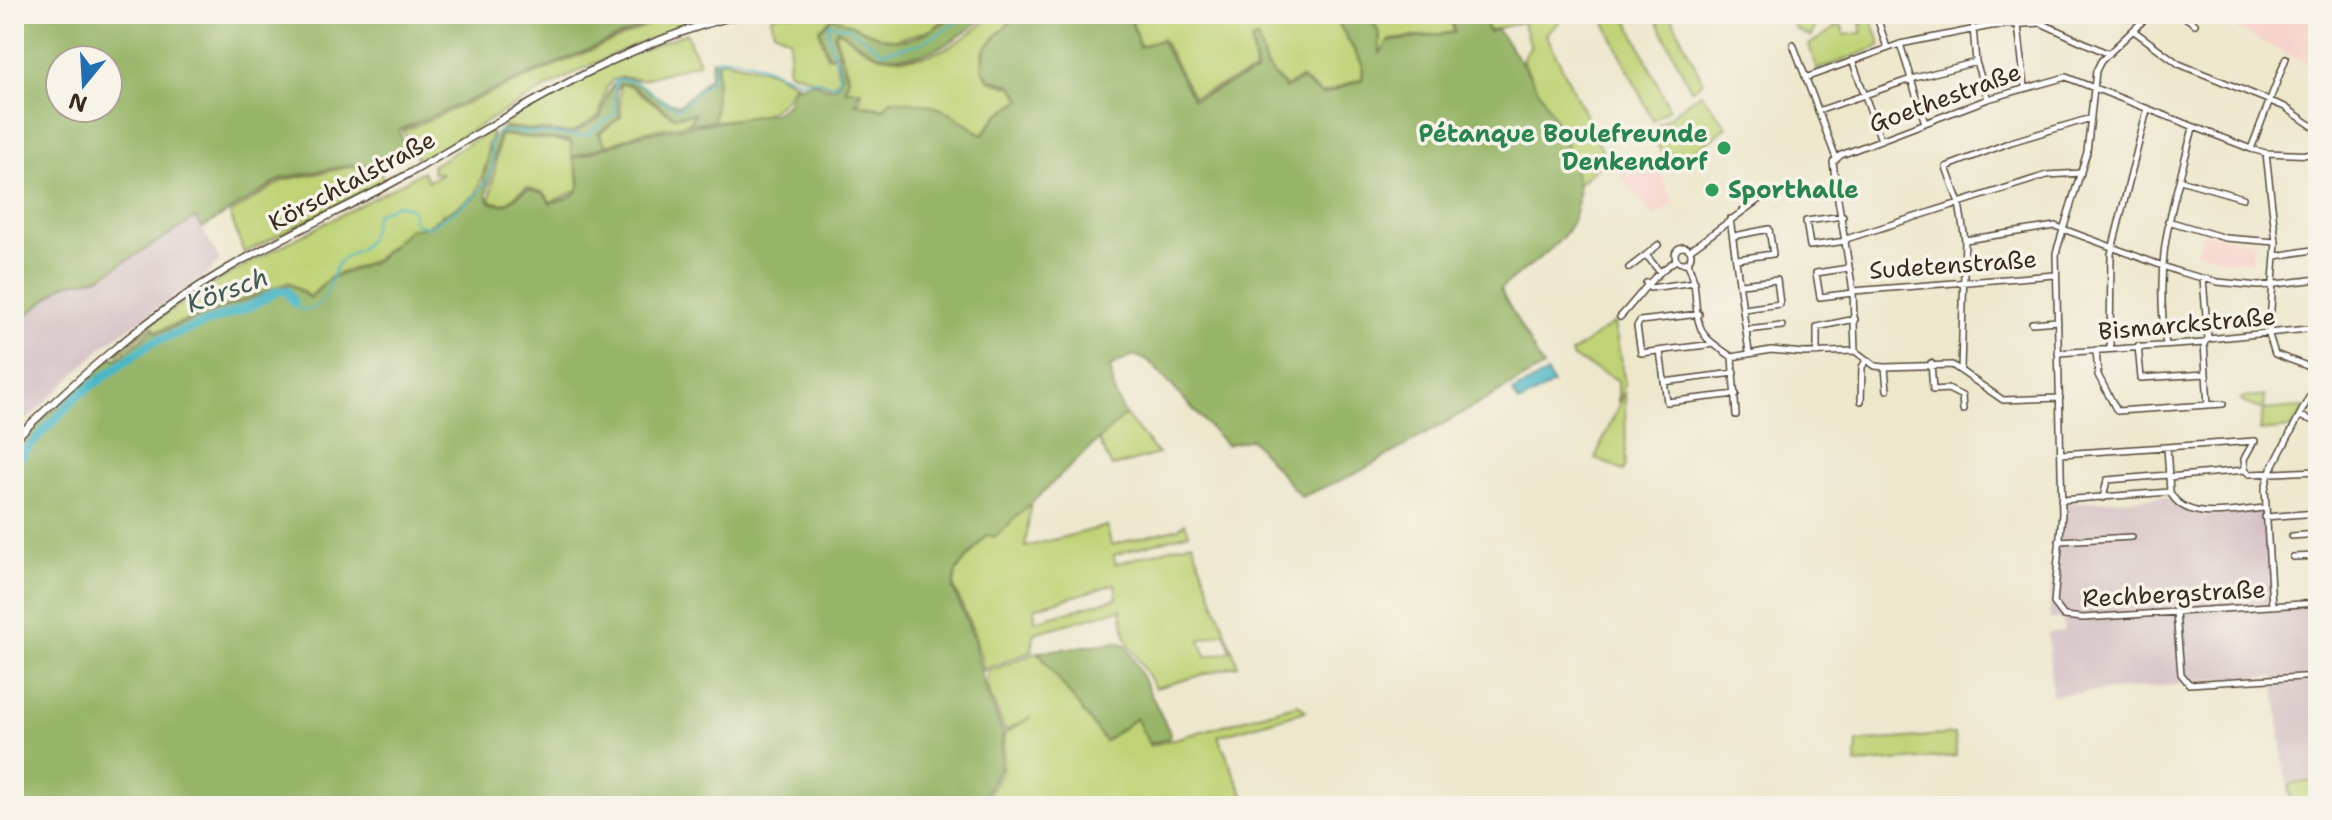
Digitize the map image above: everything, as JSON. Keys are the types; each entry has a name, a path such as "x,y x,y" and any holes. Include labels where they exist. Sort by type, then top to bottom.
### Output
{"main road":[{"name":"Körschtalstraße","path":"14,440 110,351 168,306 229,268 389,185 590,68 660,39 743,14"}],"street":[{"path":"1876,14 1887,48"},
{"path":"2039,14 2041,23"},
{"path":"2093,89 2096,71 2150,14"},
{"path":"2180,14 2195,24"},
{"path":"1805,78 1900,44 1973,28 2041,23 2109,54"},
{"path":"2018,25 2025,87"},
{"path":"1973,28 1976,62 1988,99"},
{"path":"2134,31 2204,77 2268,99 2318,130"},
{"path":"1793,44 1836,158 1833,162 1835,190 1843,216 1853,292 1855,351"},
{"path":"1900,44 1925,123"},
{"path":"2251,149 2286,58"},
{"path":"1852,60 1881,140"},
{"path":"1818,111 1911,79 1976,62"},
{"name":"Goethestraße","path":"1836,158 1988,99 2066,77 2251,149 2266,153 2318,155"},
{"name":"Rechbergstraße","path":"2093,89 2081,173 2063,229 2055,275 2061,454 2059,541 2053,597 2057,609 2064,616 2083,618 2316,603"},
{"path":"2110,349 2109,292 2115,245 2147,110"},
{"path":"1961,369 1965,240 1959,203 1946,167 2011,142 2091,118"},
{"path":"2166,345 2160,265 2168,221 2193,128"},
{"path":"2266,153 2276,242 2269,335 2275,354 2318,370"},
{"path":"1843,216 1806,221 1810,246 1846,240 2047,175 2081,173"},
{"path":"2180,180 2243,198"},
{"path":"1620,317 1646,283 1676,260 1678,249 1690,250 1774,191 1835,190"},
{"path":"1730,219 1749,352"},
{"path":"2168,221 2225,238 2276,242"},
{"path":"1965,240 2045,225 2115,245 2160,265 2203,279 2238,285 2275,286 2318,279"},
{"path":"1734,236 1769,229 1773,254 1737,259"},
{"path":"1629,268 1658,245"},
{"path":"2276,256 2318,249"},
{"path":"1687,263 1692,256 1690,250"},
{"path":"1646,255 1660,272"},
{"path":"1676,260 1687,263"},
{"path":"1687,263 1695,282 1701,329 1714,344 1732,357 1736,415"},
{"name":"Sudetenstraße","path":"1849,268 1816,273 1814,278 1820,297 2055,275"},
{"path":"2203,279 2208,405"},
{"path":"1741,284 1777,280 1780,304 1744,309"},
{"path":"1646,283 1650,288 1695,282"},
{"path":"1699,314 1640,321 1637,326 1641,353 1714,344"},
{"path":"1817,353 1814,334 1821,324 1855,319"},
{"path":"2032,323 2057,321"},
{"path":"1747,330 1782,326"},
{"name":"Bismarckstraße","path":"2058,353 2318,328"},
{"path":"2138,346 2141,378 2206,374"},
{"path":"2096,350 2098,375 2117,411 2223,404"},
{"path":"1660,351 1667,402 1736,394"},
{"path":"1732,357 1749,352 1855,351 1866,361 1885,367 1931,363 1961,369 2003,400 2060,398"},
{"path":"1861,401 1862,367 1866,361"},
{"path":"1931,363 1933,390 1948,389 1962,396 1963,410"},
{"path":"1885,367 1887,390"},
{"path":"1664,382 1734,373"},
{"path":"2272,606 2264,508 2269,474 2318,380"},
{"path":"2299,416 2318,422"},
{"path":"2242,441 2245,470 2249,474 2318,471"},
{"path":"2061,454 2255,441 2244,459"},
{"path":"2167,447 2173,498 2197,512 2264,508"},
{"path":"2103,498 2107,480 2245,470"},
{"path":"2061,500 2170,492"},
{"path":"2265,517 2318,513"},
{"path":"2292,536 2318,534"},
{"path":"2059,541 2132,537"},
{"path":"2293,557 2318,556"},
{"path":"2316,603 2313,578 2318,578"},
{"path":"2176,612 2181,674 2189,684 2318,677"}],"shaded area":[{"path":"2241,14 2284,17 2302,14 2318,28 2318,69 2235,28"},
{"path":"1647,153 1660,171 1673,203 1655,217 1620,175"},
{"path":"196,218 220,260 210,272 106,344 14,432 14,320 23,318 64,285 100,277"},
{"path":"2203,233 2254,242 2252,261 2226,260 2196,251"},
{"path":"2166,497 2186,510 2204,516 2266,511 2275,608 2318,606 2318,777 2286,784 2274,676 2197,681 2187,677 2177,685 2052,695 2048,633 2063,632 2063,619 2049,619 2059,503"}],"green space":[{"path":"14,14 672,14 399,130 405,149 380,165 351,165 283,178 202,228 196,218 100,277 64,285 23,318 14,320"},
{"path":"675,14 724,14 643,42 566,77 419,161 403,131"},
{"path":"781,14 952,14 931,30 888,41 833,17 819,30 827,57 834,55 839,76 837,83 828,85 788,71 790,39 774,31 771,17"},
{"path":"955,14 988,14 952,41 911,56 875,53 837,29 834,35 839,51 828,56 820,30 833,17 882,37 907,39 921,35"},
{"path":"994,14 1016,14 984,50 983,68 988,80 1012,87 1021,99 996,116 983,134 930,106 891,100 884,108 856,103 861,99 861,90 846,90 849,78 836,36 837,30 875,54 913,58 955,43"},
{"path":"1018,14 1129,14 1139,47 1161,40 1193,99 1256,73 1252,41 1258,39 1266,66 1285,89 1301,80 1322,95 1363,79 1363,64 1339,24 1358,14 1369,14 1379,33 1380,54 1388,42 1455,33 1450,14 1483,14 1488,32 1497,30 1546,104 1566,146 1578,187 1575,213 1564,235 1500,289 1543,367 1355,474 1301,497 1251,439 1226,445 1149,361 1134,355 1110,367 1115,394 1125,415 995,537 987,535 956,571 953,589 973,636 984,685 1003,734 999,769 979,806 14,806 14,460 17,456 14,446 111,356 117,359 153,329 157,333 290,284 310,298 329,279 376,261 410,228 428,226 443,214 474,198 482,187 491,142 503,128 571,134 601,117 608,94 615,82 623,78 680,105 710,77 712,60 717,62 714,121 688,124 695,113 674,116 630,84 620,83 616,91 620,117 598,133 606,146 572,157 571,141 499,134 487,194 489,201 506,204 528,189 544,193 550,203 561,200 575,193 580,184 573,159 642,134 775,113 787,104 794,87 814,82 826,88 838,86 841,76 837,54 840,52 848,79 845,90 860,90 855,104 884,109 891,100 926,105 946,111 983,135 997,116 1022,99 1012,85 990,79 982,68 986,47"},
{"path":"1130,14 1357,14 1338,23 1362,65 1362,78 1322,94 1301,78 1285,87 1266,66 1257,37 1251,40 1255,72 1193,96 1162,39 1140,46"},
{"path":"1369,14 1449,14 1454,32 1389,40 1380,55 1380,33"},
{"path":"1484,14 1567,14 1546,34 1606,158 1578,185 1559,133 1522,59 1531,46 1522,22 1488,31"},
{"path":"1601,14 1625,14 1669,108 1653,121"},
{"path":"1654,14 1670,14 1703,82 1691,90"},
{"path":"1792,14 1820,14 1811,37 1795,29"},
{"path":"1871,18 1881,46 1817,70 1809,45 1841,24 1845,35 1862,33 1860,24"},
{"path":"686,33 699,63 641,80 623,77 612,80 606,89 599,116 571,133 505,127 502,123 609,63"},
{"path":"724,60 772,71 797,84 770,111 714,121 718,62"},
{"path":"620,84 629,85 673,117 694,114 688,124 641,132 606,146 600,133 621,117"},
{"path":"1701,93 1727,127 1674,167 1648,133"},
{"path":"489,131 492,135 487,145 488,158 476,194 424,229 410,228 375,260 330,277 310,297 289,282 157,331 152,326 117,354 115,351 188,299 226,276 423,171 428,181 443,173 433,173 432,166"},
{"path":"500,135 570,142 578,190 551,202 545,193 527,187 507,203 490,200"},
{"path":"351,167 378,168 384,181 244,253 230,214 284,180"},
{"path":"1614,323 1625,383 1618,403 1618,380 1573,358 1571,353"},
{"path":"1625,392 1626,466 1623,471 1595,458"},
{"path":"2265,396 2264,410 2304,407 2292,428 2260,431 2263,410 2242,402 2241,398"},
{"path":"1125,415 1158,454 1112,467 1098,439"},
{"path":"1031,503 1025,547 1107,526 1111,545 1179,528 1185,523 1189,533 1114,555 1115,564 1192,542 1238,665 1155,688 1126,639 1121,609 1034,633 1032,651 984,670 975,635 954,587 956,571 987,534 995,537","holes":["1115,584 1117,598 1035,621 1034,608","1225,632 1231,651 1206,657 1200,640"]},
{"path":"1117,642 1126,645 1170,733 1169,738 1149,744 1136,718 1105,741 1038,652"},
{"path":"1038,652 1105,741 1137,718 1150,746 1298,704 1306,711 1218,736 1248,806 982,806 1002,770 1005,734 1031,717 1005,731 986,684 987,672"},
{"path":"1955,734 1956,756 1856,764 1857,742"},
{"path":"2318,779 2318,806 2292,806 2289,785"}],"water":[{"path":"1547,373 1553,384 1519,403 1513,392"}],"waterway":[{"name":"Körsch","path":"294,303 298,309 307,310 320,303 339,263 367,241 376,214 398,204 412,209 414,223 429,227 476,195 491,173 493,160 490,144 498,131 585,136 615,114 615,81 634,81 671,105 680,107 712,79 716,59 738,59 801,81 838,84 829,24 848,27 883,52 922,43 971,14"},
{"name":"Körsch","path":"14,463 76,397 151,343 251,306 278,291 287,291 294,303"}],"place":[{"name":"Pétanque Boulefreunde Denkendorf","path":"1724,148"},
{"name":"Sporthalle","path":"1712,190"}]}
